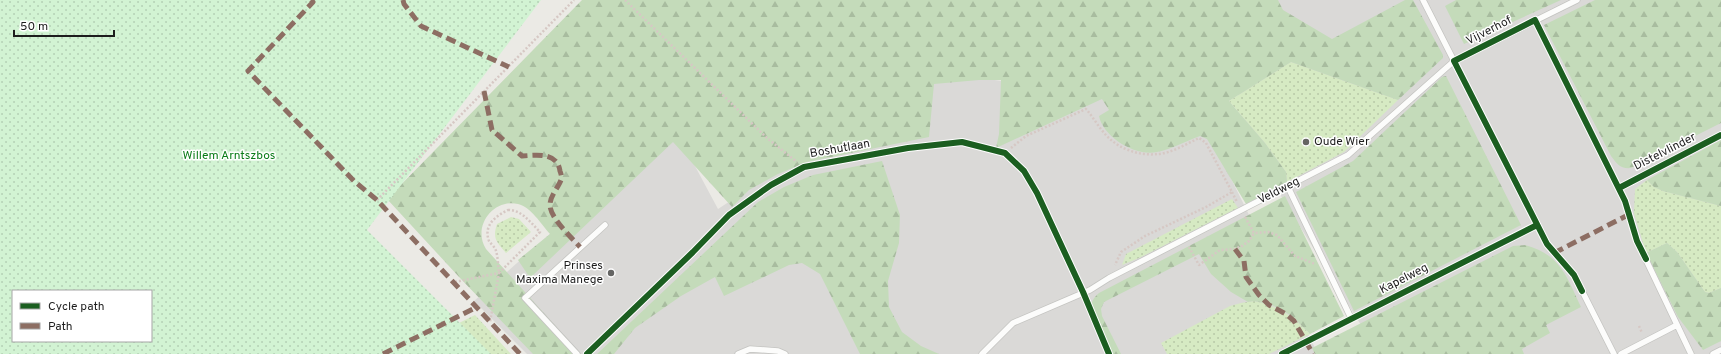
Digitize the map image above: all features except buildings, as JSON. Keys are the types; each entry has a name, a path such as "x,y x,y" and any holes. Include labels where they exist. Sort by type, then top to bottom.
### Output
{"lane":[{"path":"1423,0 1547,244 1574,275 1614,354"},
{"name":"Vijverhof","path":"1454,61 1577,0"},
{"path":"1535,20 1619,188 1625,201 1637,241 1692,354"},
{"name":"Veldweg","path":"982,354 1013,323 1090,290 1109,278 1348,155 1454,61"},
{"name":"Distelvlinder","path":"1619,188 1721,135"},
{"name":"Boshutlaan","path":"587,354 688,258 729,215 770,185 804,167 908,148 962,142 1005,153 1024,171 1037,192 1083,292 1109,354"},
{"path":"1288,187 1351,318"},
{"path":"577,354 525,298 605,225"},
{"name":"Kapelweg","path":"1282,354 1537,225"},
{"path":"1620,354 1677,325"},
{"path":"738,354 750,349 778,350 786,354"},
{"path":"1713,354 1721,350"}],"path":[{"path":"377,200 574,0"},
{"path":"625,0 767,138 804,167"},
{"path":"1005,153 1026,136 1086,109 1109,138 1121,147 1135,153 1158,154 1180,148 1199,138 1206,143 1232,192 1206,207 1145,236 1121,252 1109,278"},
{"path":"455,282 499,273 540,232 525,216 516,210 508,210 498,215 490,222 487,231 489,241 496,250 499,273 490,322"},
{"path":"1242,210 1254,233"},
{"path":"1254,233 1268,232 1277,234 1299,258 1316,264 1324,262"},
{"path":"1185,240 1199,264 1220,250 1235,249 1242,246 1249,241 1254,233"}],"shaded area":[{"path":"1223,0 1721,0 1721,354 1379,354 1245,138"},
{"path":"929,71 1196,108 1318,354 527,354 474,301 673,125 718,209"}],"green space":[{"name":"Willem Arntszbos","path":"0,0 541,0 367,230 491,354 0,354"},
{"path":"582,0 1278,0 1283,10 1332,39 1405,0 1413,0 1443,55 1443,58 1398,100 1291,62 1229,101 1265,143 1286,172 1287,182 1246,204 1207,139 1200,136 1163,151 1149,153 1130,148 1114,138 1102,124 1099,116 1109,110 1102,99 996,148 999,134 1001,80 979,80 934,84 929,137 807,162 778,174 749,190 732,207 673,142 530,278 518,260 550,234 531,212 518,204 509,203 500,205 487,216 483,224 482,232 482,241 486,249 579,352 577,354 533,354 387,199"},
{"path":"1456,0 1561,0 1464,44 1445,6"},
{"path":"1595,0 1721,0 1721,123 1631,168 1624,168 1617,164 1611,156 1544,25"},
{"path":"1291,62 1398,100 1344,152 1287,182 1286,172 1265,143 1229,101"},
{"path":"1446,76 1521,225 1354,311 1296,192 1353,161 1442,77"},
{"path":"1721,140 1721,206 1663,191 1654,187 1647,180"},
{"path":"882,161 900,215 899,243 888,281 889,307 902,332 921,346 939,354 860,354 820,274 802,263 789,265 724,296 715,277 681,296 635,328 614,354 597,354 758,202 784,187 813,175"},
{"path":"1647,180 1654,187 1663,191 1721,206 1721,288 1709,293 1705,292 1677,252 1667,243 1646,253 1634,213 1635,189"},
{"path":"1285,196 1344,316 1310,334 1292,316 1272,305 1254,301 1248,302 1231,292 1211,274 1199,254 1104,302 1101,309 1102,316 1121,354 1108,354 1096,331 1091,315 1093,299 1099,293"},
{"path":"1232,199 1238,208 1139,258 1122,265 1126,254"},
{"path":"511,217 519,219 531,232 506,253 496,240 495,233 497,224"},
{"path":"1667,243 1677,252 1705,292 1709,293 1721,288 1721,341 1703,350 1678,317 1646,253"},
{"path":"1525,245 1547,254 1561,268 1581,307 1546,325 1550,333 1522,349 1524,354 1315,354 1312,348 1513,246"},
{"path":"1254,301 1279,309 1291,317 1310,334 1269,354 1167,354 1161,343 1230,306"},
{"path":"475,315 511,354 397,354"}],"marked path":[{"path":"311,0 313,2 248,71 354,181 377,200 520,354"},
{"path":"403,0 404,4 421,26 509,67"},
{"path":"484,91 492,130 522,156 540,155 555,160 561,174 561,179 551,198 551,210 557,222 580,247"},
{"path":"1554,253 1628,215"},
{"path":"1235,249 1244,261 1246,277 1259,295 1269,305 1286,314 1294,321 1313,354"},
{"path":"383,354 477,307"}],"cycle path":[{"path":"1582,291 1574,275 1547,244 1454,61 1535,20 1625,201 1637,241 1646,259"},
{"path":"1619,188 1721,135"},
{"path":"587,354 693,252 729,215 771,185 804,167 908,148 962,142 1005,153 1024,171 1037,193 1083,292 1109,354"},
{"path":"1282,354 1537,225"}],"place":[{"name":"Oude Wier","path":"1306,142"},
{"name":"Prinses Maxima Manege","path":"611,273"}]}
